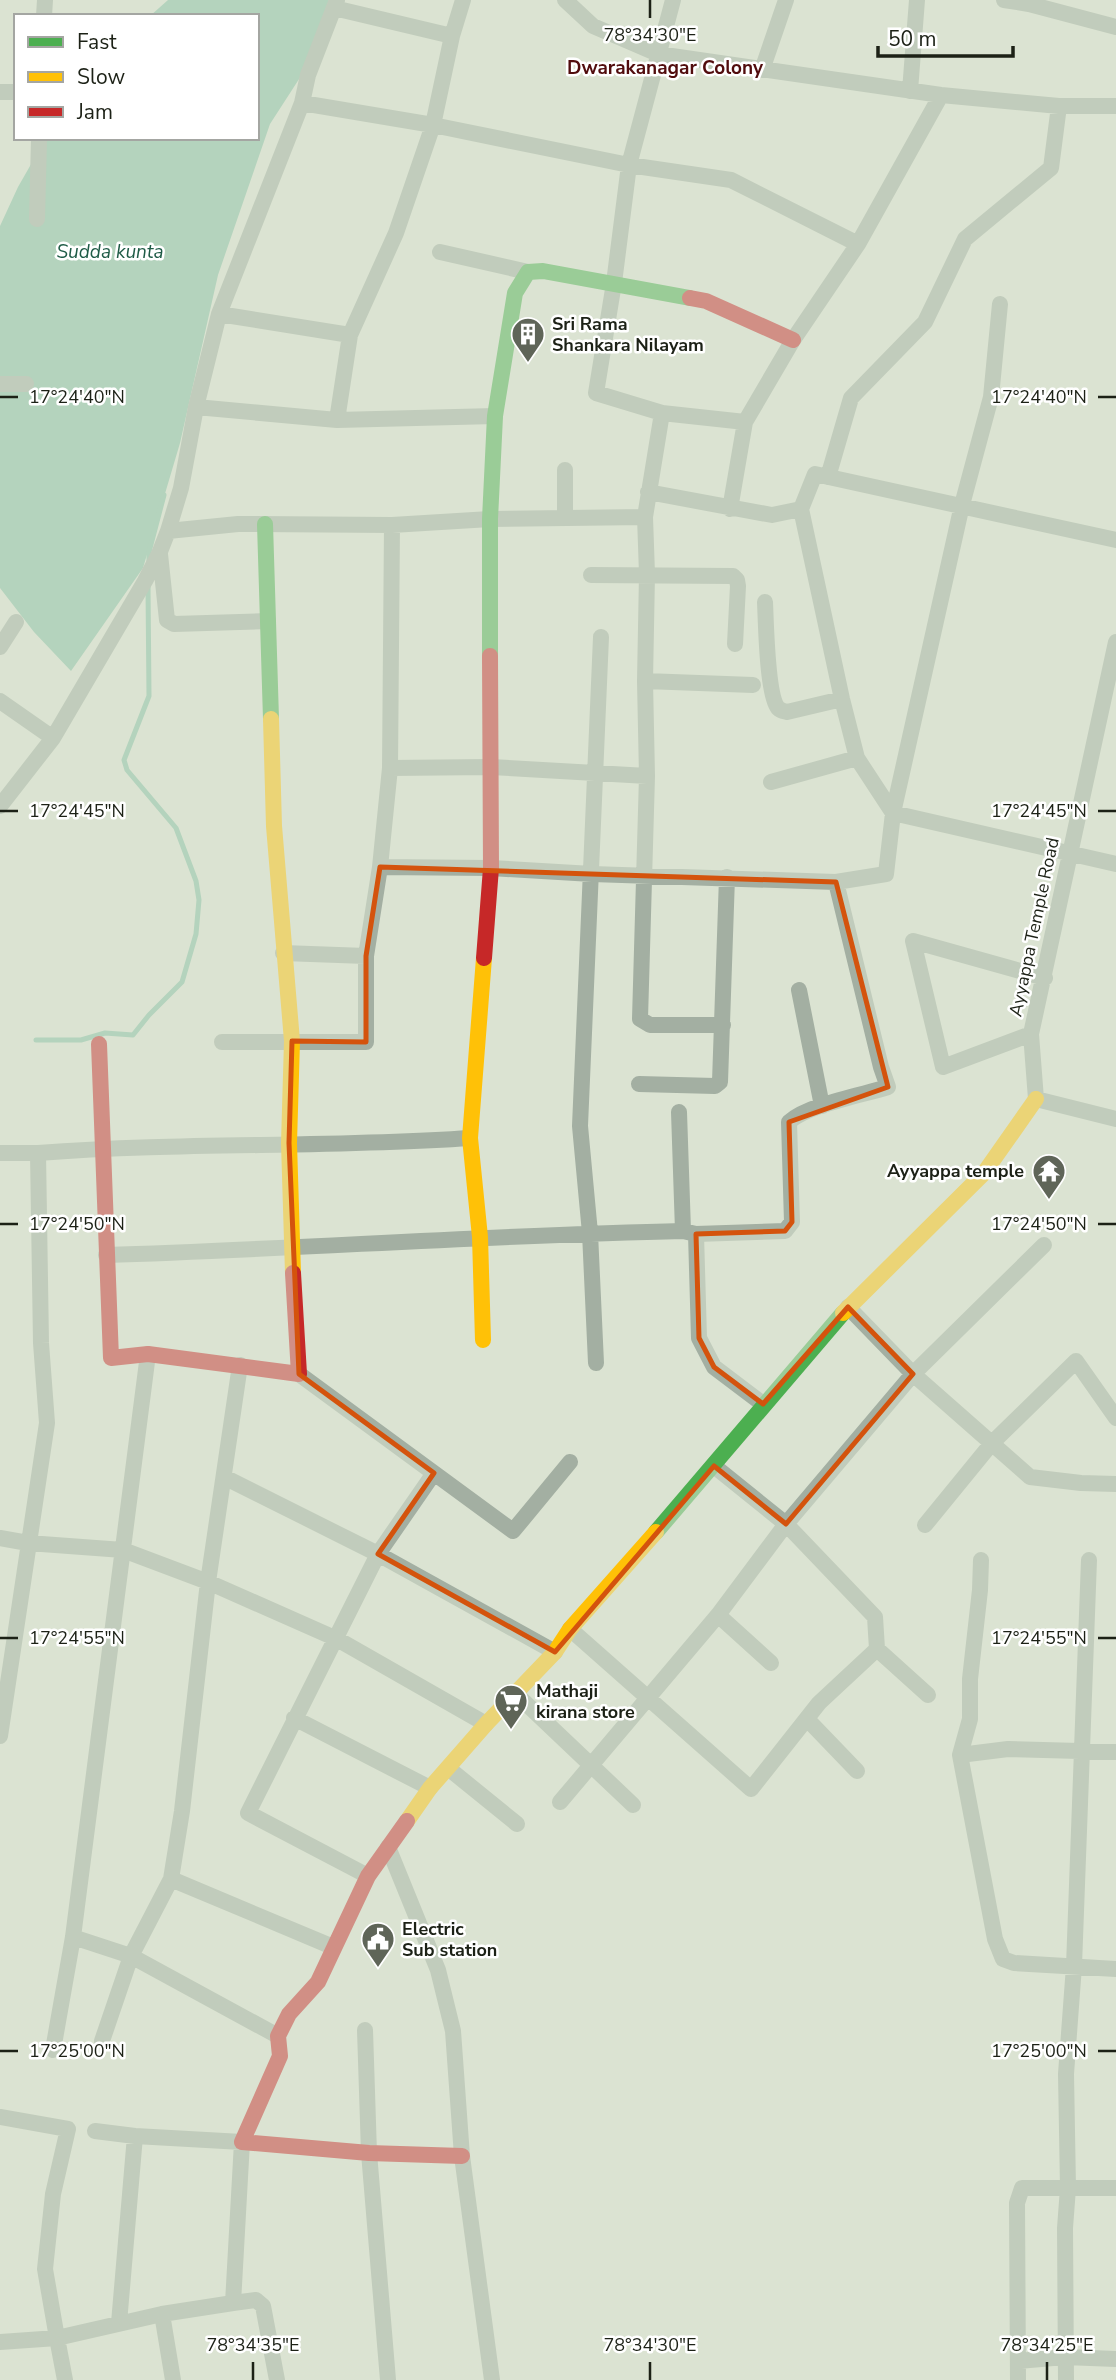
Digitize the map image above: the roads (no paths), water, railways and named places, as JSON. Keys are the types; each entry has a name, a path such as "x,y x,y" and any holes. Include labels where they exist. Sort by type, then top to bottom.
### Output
{"street":[{"path":"337,420 350,335 396,233 433,125 452,36 463,0"},
{"path":"565,0 593,26 658,54 942,96 1059,106 1116,106"},
{"path":"673,0 629,165 596,393 662,413 745,422"},
{"path":"762,70 786,0"},
{"path":"910,91 917,0"},
{"path":"1004,0 1116,27"},
{"path":"0,806 53,738 159,554 181,488 196,407 219,314 302,103 308,75 335,4 452,36"},
{"path":"730,509 745,422 793,340 858,244 942,96"},
{"path":"302,103 433,125 629,165 731,180 858,244"},
{"path":"828,477 851,398 925,322 965,239 1051,167 1059,106"},
{"path":"37,219 39,140"},
{"path":"440,252 528,272 543,271 706,301 793,340"},
{"path":"483,1340 480,1237 470,1138 491,868 490,519 495,416 515,293 528,272"},
{"path":"380,867 491,868 836,882 886,874 892,813 962,505 991,397 1000,304"},
{"path":"219,314 350,335"},
{"path":"0,384 26,384"},
{"path":"196,407 337,420 495,416"},
{"path":"662,413 645,517 647,776 640,1019 650,1026 723,1026"},
{"path":"565,470 565,518"},
{"path":"1116,540 815,474 800,509 857,758 892,813 1116,864"},
{"path":"648,492 772,515 800,509"},
{"path":"170,525 391,525 490,519 645,517"},
{"path":"265,524 274,826 292,1041 289,1143 299,1374"},
{"path":"222,1042 366,1042 366,956 380,867 390,768 391,525"},
{"path":"159,554 167,620 174,624 268,621"},
{"path":"591,575 733,576 738,586 735,644"},
{"path":"765,603 771,684 776,705 780,710 787,712 842,699"},
{"path":"0,647 16,622"},
{"path":"596,1363 590,1233 580,1126 601,637"},
{"name":"Ayyappa Temple Road","path":"1036,1099 1031,1034 1116,642"},
{"path":"645,681 753,685"},
{"path":"0,701 53,738"},
{"path":"771,782 857,758"},
{"path":"390,768 491,767 647,776"},
{"path":"639,1084 715,1086 720,1082 727,877"},
{"path":"106,1255 292,1249 590,1233 785,1231 792,1222 789,1122 795,1116 822,1106 888,1087 836,882"},
{"path":"1031,1034 943,1067 914,941 1045,978"},
{"path":"283,953 366,956"},
{"path":"799,990 822,1106"},
{"path":"99,1044 111,1358 148,1354 240,1364 299,1374 513,1531 570,1462"},
{"path":"233,2303 242,2141 280,2056 278,2036 289,2014 317,1982 368,1876 430,1788 555,1651 570,1629 714,1466 762,1404 848,1307 984,1173 1036,1099 1116,1119"},
{"path":"679,1112 699,1338 714,1367 762,1404"},
{"path":"0,1153 289,1143 394,1143 470,1138"},
{"path":"0,1736 47,1423 41,1343 38,1153"},
{"path":"560,1802 718,1615 786,1524 913,1374 1044,1245"},
{"path":"848,1307 913,1374 1030,1477 1116,1485"},
{"path":"53,2050 73,1937 148,1354"},
{"path":"925,1525 992,1443 1076,1361 1116,1418"},
{"path":"102,2041 131,1956 171,1879 182,1811 208,1583 240,1364"},
{"path":"714,1466 786,1524 875,1617 877,1648 928,1695"},
{"path":"368,1876 248,1813 378,1554 434,1473"},
{"path":"223,1477 378,1554 555,1651"},
{"path":"0,1538 28,1543 123,1550 208,1583 337,1639 486,1724"},
{"path":"981,1560 970,1679 970,1719 960,1755 995,1939 1003,1959 1014,1963 1116,1969"},
{"path":"1066,2380 1066,2074 1074,1966 1090,1560"},
{"path":"718,1615 771,1662"},
{"path":"570,1629 751,1789 819,1703 877,1648"},
{"path":"516,1694 633,1805"},
{"path":"294,1718 430,1788"},
{"path":"807,1719 857,1771"},
{"path":"960,1755 1008,1749 1116,1752"},
{"path":"448,1768 517,1824"},
{"path":"388,1847 441,1982 453,2031 462,2156 492,2380"},
{"path":"171,1879 333,1947"},
{"path":"73,1937 131,1956 278,2036"},
{"path":"365,2030 369,2152 388,2380"},
{"path":"0,2117 68,2129 53,2194 45,2269 65,2380"},
{"path":"95,2130 135,2136 462,2156"},
{"path":"120,2323 135,2136"},
{"path":"1018,2380 1017,2203 1022,2188 1116,2188"},
{"path":"0,2342 57,2338 162,2314 256,2300 263,2306 277,2380"},
{"path":"162,2314 173,2380"},
{"path":"1018,2361 1065,2357 1116,2359"}],"water":[{"name":"Sudda kunta","path":"168,0 329,0 301,76 270,124 218,275 180,443 143,568 71,671 34,632 0,588 0,226 45,140 259,140 259,14 152,14"}],"waterway":[{"path":"149,563 149,552 164,495"},
{"path":"36,1040 81,1040 105,1033 133,1035 182,982 196,934 199,900 196,881 176,828 127,770 124,760 149,696 148,587"}],"place":[{"name":"Sri Rama Shankara Nilayam","path":"528,364"},
{"name":"Ayyappa temple","path":"1049,1201"},
{"name":"Mathaji kirana store","path":"511,1731"},
{"name":"Electric Sub station","path":"378,1969"}],"district":[{"name":"Dwarakanagar Colony","path":"665,67"}]}
